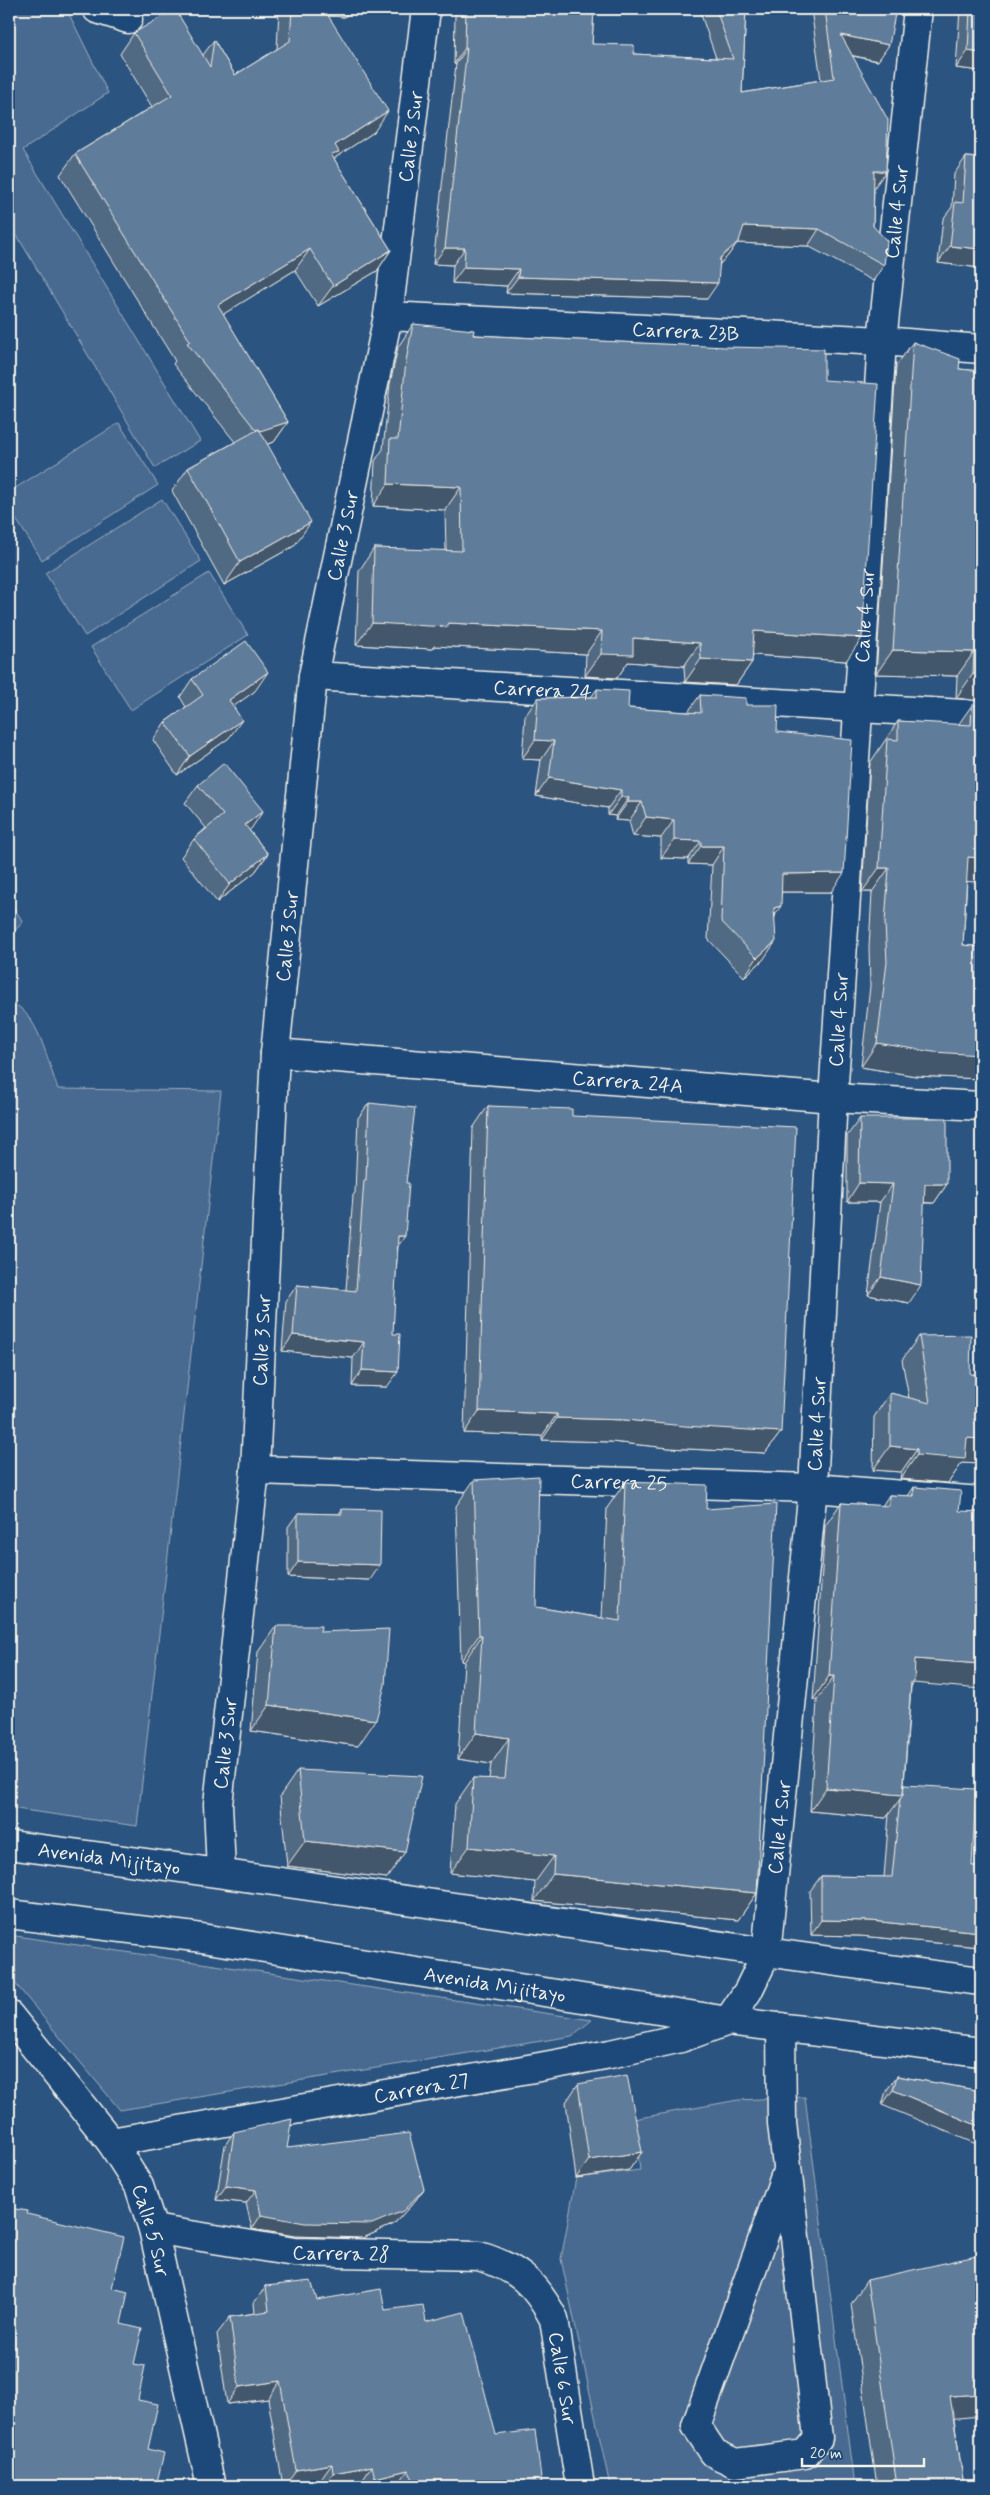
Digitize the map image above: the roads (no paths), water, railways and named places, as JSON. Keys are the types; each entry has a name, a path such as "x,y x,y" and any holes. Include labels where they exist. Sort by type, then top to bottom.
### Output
{"street":[{"path":"97,9 128,19"},
{"name":"Calle 3 Sur","path":"221,1872 218,1804 255,1470 275,1053 313,676 388,316 426,9"},
{"name":"Calle 4 Sur","path":"728,2021 748,1991 766,1954 812,1488 833,1098 882,342 918,9"},
{"name":"Carrera 23B","path":"388,316 981,349"},
{"name":"Carrera 24","path":"313,676 981,715"},
{"name":"Carrera 24A","path":"275,1053 833,1098 981,1106"},
{"name":"Carrera 25","path":"255,1470 812,1488 981,1501"},
{"name":"Avenida Mijitayo","path":"9,1845 221,1872 766,1954 981,1981"},
{"name":"Avenida Mijitayo","path":"9,1914 195,1937 728,2021 981,2052"},
{"name":"Calle 5 Sur","path":"9,2015 111,2142 139,2186 153,2229 211,2486"},
{"name":"Carrera 27","path":"111,2142 610,2054 681,2038 728,2021"},
{"path":"782,2027 782,2123 818,2438 805,2454 735,2463 714,2453 696,2426 787,2170"},
{"name":"Carrera 28","path":"153,2229 294,2252 479,2256 503,2263 525,2278"},
{"name":"Calle 6 Sur","path":"525,2278 542,2296 554,2319 580,2486"}]}
